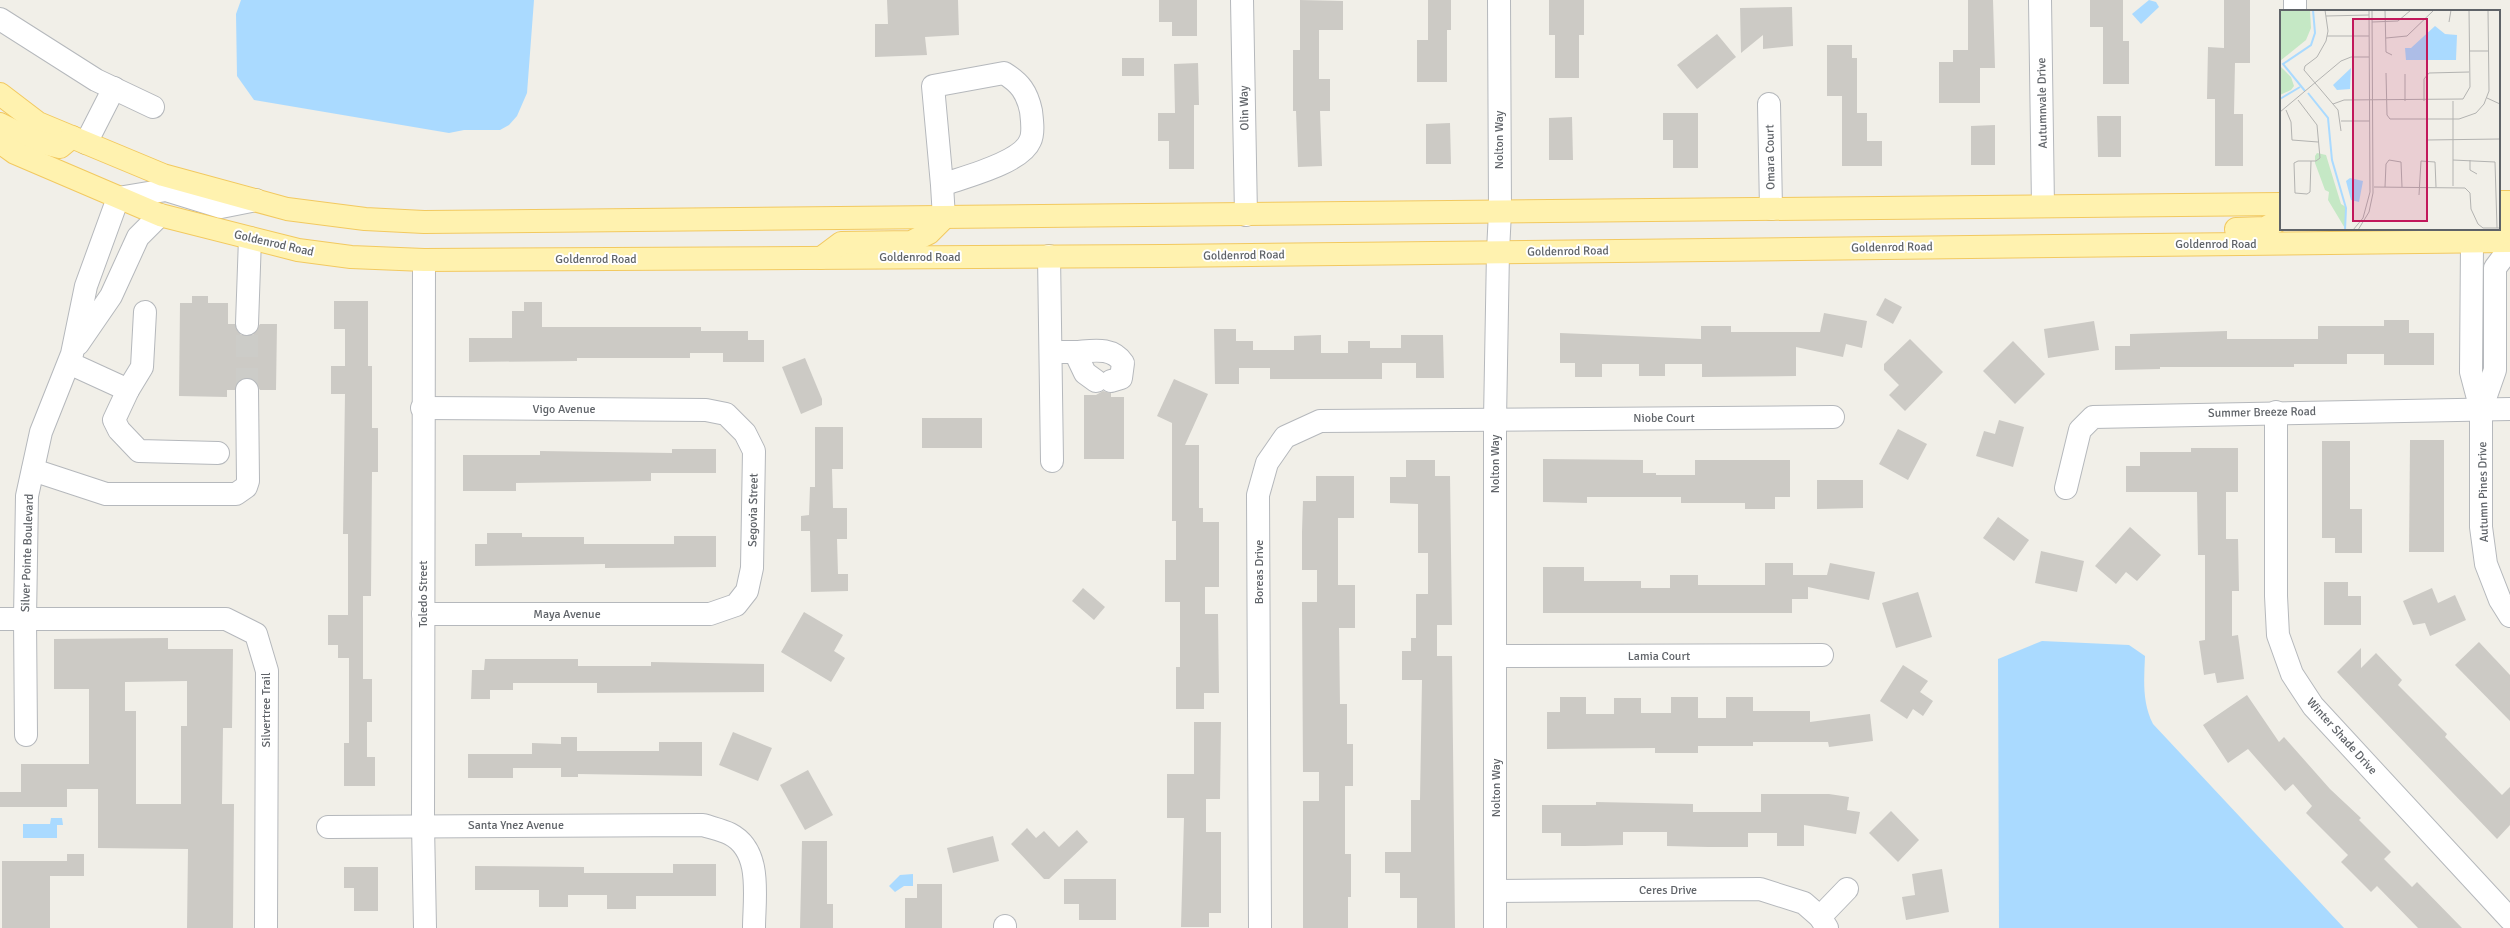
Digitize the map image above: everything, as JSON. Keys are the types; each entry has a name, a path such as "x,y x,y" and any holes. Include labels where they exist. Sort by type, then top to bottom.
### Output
{"main road":[{"path":"0,94 38,123 163,175 287,209 365,218 424,222 2280,204"},
{"path":"0,124 32,140 60,147 79,140"},
{"name":"Goldenrod Road","path":"0,142 15,152 160,215 298,250 351,257 424,260 1049,256 2510,241"},
{"path":"821,258 841,243 911,242 929,233 944,218"},
{"path":"2500,224 2510,219"},
{"path":"2191,244 2230,230 2265,228 2280,220"},
{"path":"2472,242 2490,230"}],"street":[{"name":"Olin Way","path":"1242,0 1246,215"},
{"name":"Nolton Way","path":"1496,928 1495,420 1500,212 1499,0"},
{"name":"Autumnvale Drive","path":"2040,0 2043,206"},
{"path":"0,20 96,80 153,106"},
{"path":"942,185 1012,159 1023,151 1030,141 1032,120 1028,98 1019,82 1004,73 933,86 944,218"},
{"path":"79,140 114,88"},
{"name":"Omara Court","path":"1769,104 1771,209"},
{"path":"118,198 166,190 221,206 256,200"},
{"name":"Silver Pointe Boulevard","path":"26,735 25,619 27,496 41,432 70,358 86,286 118,198"},
{"name":"Silver Pointe Boulevard","path":"70,358 111,296 138,237 160,215"},
{"path":"247,324 250,238"},
{"name":"Autumn Pines Drive","path":"2472,242 2472,372 2482,410 2482,527 2486,564 2500,600 2510,616"},
{"name":"Autumn Pines Drive","path":"2482,410 2495,370 2495,268 2510,248"},
{"path":"1049,256 1052,461"},
{"name":"Toledo Street","path":"424,260 422,408 423,825 425,928"},
{"path":"144,312 142,367 128,390 114,420 119,430 139,451 218,453"},
{"path":"1051,352 1109,351 1119,357 1123,363 1121,378 1103,381 1084,373 1075,352"},
{"path":"70,358 128,390"},
{"path":"33,470 106,494 236,494 246,487 248,481 247,390"},
{"name":"Vigo Avenue","path":"422,408 706,410"},
{"name":"Summer Breeze Road","path":"2066,488 2080,430 2094,417 2276,412 2510,409"},
{"name":"Segovia Street","path":"706,410 726,414 745,433 754,451 752,568 747,591 736,605 710,614"},
{"name":"Winter Shade Drive","path":"2276,412 2278,635 2292,674 2313,706 2510,919"},
{"name":"Niobe Court","path":"1495,420 1833,417"},
{"name":"Boreas Drive","path":"1260,928 1258,495 1267,463 1286,437 1320,421 1495,420"},
{"name":"Maya Avenue","path":"423,614 710,614"},
{"name":"Silvertree Trail","path":"0,619 226,619 256,634 267,671 266,928"},
{"name":"Lamia Court","path":"1496,656 1822,655"},
{"name":"Santa Ynez Avenue","path":"328,827 423,825 704,825 731,834 749,852 754,871 754,928"},
{"name":"Ceres Drive","path":"1496,891 1760,889 1804,903 1823,922"},
{"path":"1823,922 1847,889"}],"water":[{"path":"241,0 534,0 527,93 517,116 509,125 500,130 464,130 449,133 254,100 237,76 236,14"},
{"path":"2149,0 2156,2 2159,7 2141,24 2132,14"},
{"path":"2042,641 2129,645 2145,656 2145,699 2149,716 2153,724 2344,928 1999,928 1998,659"},
{"path":"51,818 62,818 63,825 57,825 57,838 23,838 23,824 50,824"},
{"path":"913,874 913,886 904,886 895,892 889,886 900,875"}],"building":[{"path":"887,0 958,0 959,35 925,37 927,55 875,57 875,24 888,24"},
{"path":"1159,0 1197,0 1197,36 1172,36 1172,22 1159,22"},
{"path":"1300,0 1343,1 1343,30 1319,30 1319,79 1330,79 1330,111 1320,111 1322,166 1298,167 1296,111 1293,111 1293,50 1300,50"},
{"path":"1428,0 1451,0 1451,30 1447,30 1447,82 1417,82 1417,40 1428,40"},
{"path":"1549,0 1584,0 1584,35 1579,35 1579,78 1555,78 1555,35 1549,35"},
{"path":"1968,0 1993,0 1995,68 1980,68 1980,103 1939,103 1939,62 1953,62 1953,50 1968,50"},
{"path":"2090,0 2123,0 2123,41 2129,41 2129,84 2103,84 2103,27 2090,27"},
{"path":"2224,0 2250,0 2250,63 2235,63 2234,114 2243,114 2243,166 2215,166 2215,99 2207,99 2208,47 2224,48"},
{"path":"1792,7 1793,46 1763,49 1763,35 1741,53 1740,8"},
{"path":"1717,34 1736,57 1697,89 1677,65"},
{"path":"1827,45 1852,45 1852,58 1857,58 1857,113 1867,113 1867,141 1882,141 1882,166 1842,166 1842,96 1827,96"},
{"path":"1122,58 1144,58 1144,76 1122,76"},
{"path":"1198,63 1199,105 1194,105 1194,169 1169,169 1169,141 1158,141 1158,113 1175,113 1174,64"},
{"path":"1663,113 1698,113 1698,168 1673,168 1673,140 1663,140"},
{"path":"2097,116 2121,116 2121,157 2098,157"},
{"path":"1572,117 1573,160 1549,160 1549,118"},
{"path":"1450,123 1451,164 1426,164 1426,124"},
{"path":"1995,125 1995,165 1971,165 1971,126"},
{"path":"192,296 208,296 208,303 228,303 228,324 235,324 241,335 253,335 260,324 277,324 276,390 260,390 253,379 246,378 240,379 235,390 227,390 227,397 179,396 180,303 192,303"},
{"path":"1885,298 1902,307 1893,324 1876,315"},
{"path":"334,301 368,301 368,366 372,366 372,428 378,428 378,472 372,472 371,596 363,596 363,679 372,679 372,722 367,722 367,757 375,757 375,786 344,786 344,743 349,743 349,658 338,658 338,645 328,645 328,615 348,615 348,534 343,534 345,394 331,394 331,366 345,366 345,329 334,329"},
{"path":"524,302 542,302 542,327 701,327 701,331 748,331 748,340 764,340 764,362 723,362 723,353 690,353 690,358 577,358 577,361 469,362 469,338 512,338 512,311 524,311"},
{"path":"1824,313 1867,321 1862,348 1846,344 1843,357 1796,347 1796,376 1702,377 1702,364 1665,364 1665,376 1639,376 1639,364 1602,364 1602,377 1575,377 1575,363 1560,363 1560,333 1701,339 1701,326 1731,326 1731,332 1820,332"},
{"path":"2384,320 2409,320 2409,333 2434,333 2434,365 2384,365 2384,354 2347,354 2347,364 2294,364 2294,367 2160,367 2160,369 2115,370 2115,346 2130,346 2130,334 2227,331 2227,339 2318,339 2318,326 2384,326"},
{"path":"2094,321 2099,350 2048,358 2044,329"},
{"path":"1214,329 1236,329 1236,341 1253,341 1253,350 1294,350 1294,336 1321,335 1321,353 1348,353 1348,341 1370,341 1370,348 1401,348 1401,335 1443,335 1444,378 1416,378 1416,363 1382,363 1382,379 1270,379 1270,368 1239,368 1239,384 1215,384"},
{"path":"1910,339 1943,372 1905,411 1889,395 1899,385 1884,370 1884,364"},
{"path":"2013,341 2045,374 2015,404 1983,371"},
{"path":"805,358 822,399 822,405 801,414 782,367"},
{"path":"1174,379 1208,394 1185,445 1199,445 1199,508 1203,508 1203,522 1219,522 1219,587 1205,587 1205,614 1218,614 1219,693 1204,693 1204,709 1176,709 1176,667 1180,667 1180,602 1165,602 1165,560 1176,560 1176,521 1172,521 1172,423 1157,416"},
{"path":"1103,391 1111,393 1111,397 1124,397 1124,459 1084,459 1084,395 1096,395"},
{"path":"922,418 982,418 982,448 922,448"},
{"path":"1999,420 2024,427 2013,467 1976,456 1984,431 1995,434"},
{"path":"815,427 843,427 843,469 832,469 833,508 847,508 847,539 837,539 838,574 848,574 848,591 811,592 810,531 801,531 801,516 809,515 810,487 815,487"},
{"path":"1898,429 1927,444 1908,480 1879,464"},
{"path":"2410,440 2444,440 2444,552 2409,552"},
{"path":"2322,441 2350,441 2350,509 2362,509 2362,553 2335,553 2335,538 2322,538"},
{"path":"2191,448 2238,448 2238,492 2226,492 2226,539 2238,539 2239,591 2232,591 2232,636 2238,635 2244,679 2217,683 2215,673 2204,675 2199,641 2205,640 2205,555 2198,555 2197,492 2126,492 2126,466 2140,466 2140,452 2191,452"},
{"path":"672,449 716,449 716,473 651,473 651,481 516,483 516,491 463,491 463,455 540,455 540,451 672,453"},
{"path":"1543,459 1643,460 1643,473 1656,473 1656,475 1695,475 1695,460 1790,460 1790,497 1775,497 1775,509 1745,509 1745,503 1681,503 1681,497 1587,497 1587,503 1543,502"},
{"path":"1406,460 1435,460 1435,476 1450,476 1452,625 1437,625 1437,656 1452,656 1455,928 1417,928 1417,898 1400,898 1400,873 1385,873 1385,852 1411,852 1411,800 1420,800 1422,680 1402,680 1402,651 1411,651 1411,638 1416,638 1416,594 1428,594 1428,553 1418,553 1418,504 1390,503 1390,477 1406,477"},
{"path":"1316,476 1354,476 1354,518 1338,518 1338,585 1355,585 1355,628 1339,628 1340,704 1347,704 1347,744 1353,744 1353,786 1345,786 1345,854 1351,854 1351,897 1348,897 1348,928 1303,928 1303,801 1319,801 1319,772 1303,772 1302,602 1317,602 1317,570 1302,570 1302,532 1303,501 1316,501"},
{"path":"1817,480 1863,480 1863,508 1817,509"},
{"path":"1998,517 2029,540 2014,561 1983,538"},
{"path":"2130,527 2161,555 2137,581 2126,572 2116,584 2095,566"},
{"path":"487,533 522,533 522,537 584,537 584,544 674,544 674,536 716,536 716,567 605,568 605,564 475,566 475,544 487,544"},
{"path":"2041,551 2084,561 2077,592 2035,583"},
{"path":"1765,563 1793,563 1793,575 1827,575 1830,563 1875,572 1869,600 1808,587 1808,599 1792,599 1792,613 1543,613 1543,567 1584,567 1584,581 1641,581 1641,588 1670,588 1670,575 1698,575 1698,585 1765,585"},
{"path":"2324,582 2348,582 2348,596 2361,596 2361,625 2324,625"},
{"path":"1083,588 1105,607 1094,620 1072,601"},
{"path":"2432,588 2438,603 2455,595 2466,620 2430,636 2425,623 2413,625 2403,601"},
{"path":"1918,592 1932,637 1896,648 1882,603"},
{"path":"804,612 843,635 834,651 845,658 831,682 781,652"},
{"path":"168,638 168,649 233,649 232,728 223,728 222,804 234,804 233,928 187,928 188,849 98,848 98,789 67,789 67,807 0,807 0,792 21,792 21,764 89,764 89,689 54,689 54,639","holes":["187,681 187,726 181,726 181,804 136,804 136,711 125,711 125,682"]},
{"path":"2479,642 2510,675 2510,721 2455,665"},
{"path":"2361,648 2361,668 2376,653 2402,680 2398,685 2447,734 2445,737 2502,795 2510,787 2510,825 2497,839 2337,672"},
{"path":"485,659 578,659 578,666 651,666 651,662 764,664 764,692 597,693 597,683 513,683 513,690 490,690 490,699 471,699 472,670 484,670"},
{"path":"1903,665 1928,681 1920,692 1933,701 1923,716 1913,709 1907,719 1880,701"},
{"path":"2247,695 2279,742 2284,737 2330,789 2361,818 2359,820 2391,852 2384,859 2412,887 2417,882 2462,928 2418,928 2377,886 2371,892 2341,862 2348,855 2306,813 2312,806 2293,784 2285,791 2248,749 2228,763 2203,725"},
{"path":"1560,697 1586,697 1586,714 1614,714 1614,698 1641,698 1641,713 1671,713 1671,697 1698,697 1698,718 1726,718 1726,697 1753,697 1753,711 1810,711 1810,722 1870,714 1873,741 1829,747 1828,742 1753,742 1753,746 1698,746 1698,753 1655,753 1655,748 1547,749 1547,712 1560,712"},
{"path":"1194,722 1221,722 1220,799 1206,799 1206,832 1221,832 1221,913 1209,913 1209,927 1181,927 1184,818 1167,818 1167,774 1194,774"},
{"path":"733,732 772,748 758,781 719,765"},
{"path":"561,737 577,737 577,751 659,751 659,742 702,742 702,776 578,774 578,777 561,777 561,768 513,768 513,778 468,778 468,754 532,754 532,743 561,744"},
{"path":"808,770 833,815 805,830 780,785"},
{"path":"1761,794 1829,794 1849,797 1847,810 1860,812 1856,834 1804,825 1804,846 1777,846 1777,833 1748,833 1748,847 1708,847 1667,846 1667,832 1623,832 1623,845 1585,846 1561,846 1561,833 1542,833 1542,805 1596,805 1596,802 1693,804 1693,812 1761,812"},
{"path":"1891,811 1919,840 1898,862 1869,833"},
{"path":"1027,828 1036,838 1044,831 1059,847 1077,830 1088,842 1049,879 1044,879 1011,844"},
{"path":"993,836 999,861 953,873 947,848"},
{"path":"802,841 827,841 827,904 833,904 833,928 800,928"},
{"path":"67,854 84,854 84,876 50,876 50,928 2,928 2,861 67,861"},
{"path":"673,864 716,864 716,896 636,896 636,909 607,909 607,895 568,895 568,907 539,907 539,890 475,890 475,866 584,867 584,873 673,873"},
{"path":"344,867 378,867 378,911 354,911 354,888 344,888"},
{"path":"1942,869 1949,912 1906,920 1902,897 1915,895 1912,874"},
{"path":"1064,879 1116,879 1116,920 1079,920 1079,904 1064,904"},
{"path":"917,884 942,884 942,928 905,928 905,898 917,898"}],"tunnel":[{"path":"247,324 247,390"}]}
